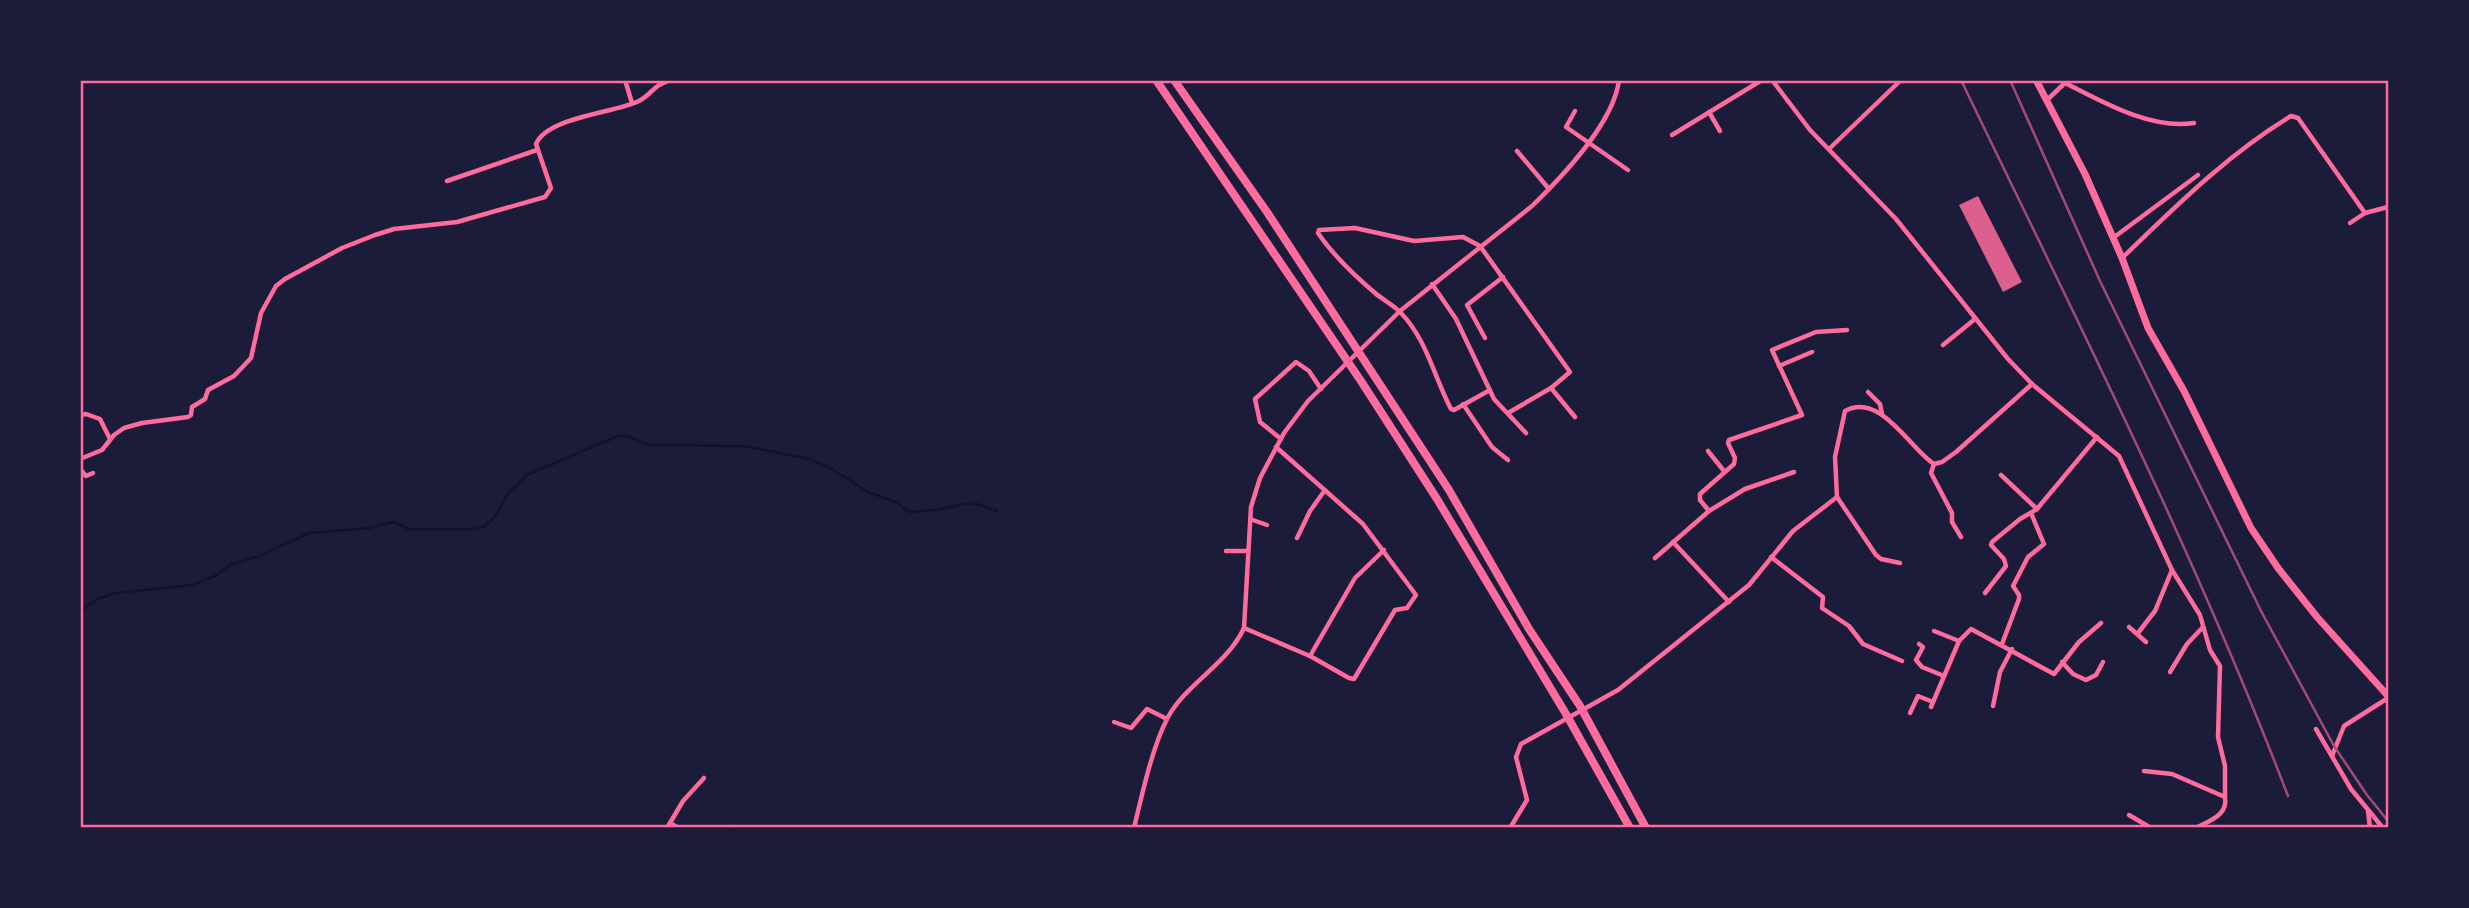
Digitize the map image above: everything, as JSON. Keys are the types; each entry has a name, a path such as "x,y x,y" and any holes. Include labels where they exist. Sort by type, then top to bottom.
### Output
{"highway":[{"path":"1156,80 1354,370 1437,499 1566,713 1630,828"},
{"path":"1174,80 1267,212 1449,490 1530,629 1580,706 1646,828"},
{"path":"2036,80 2085,174 2122,258 2148,328 2184,391 2251,527 2278,568 2317,617 2389,697"}],"street":[{"path":"625,80 632,103"},
{"path":"80,459 102,450 118,431 134,424 191,415 192,407 205,400 208,390 234,376 251,358 261,313 276,286 285,279 342,248 375,234 394,229 457,222 545,197 551,192 537,150 539,138 553,128 644,99 657,85 671,80"},
{"path":"1134,828 1167,719 1183,698 1227,655 1244,628 1250,519 1255,491 1281,439 1295,418 1321,389 1400,311 1532,206 1549,189 1609,113 1619,80"},
{"path":"1672,135 1762,80"},
{"path":"1783,80 1775,83 1810,130 1896,219 2008,359 2032,384 2119,456 2172,570 2200,615 2210,650 2220,666 2218,737 2225,766 2226,805 2223,811 2196,828"},
{"path":"1829,149 1901,80"},
{"path":"2046,101 2068,82 2099,100 2142,116 2168,123 2194,123"},
{"path":"1575,111 1565,126 1628,170"},
{"path":"1709,112 1720,131"},
{"path":"2122,258 2183,200 2235,156 2291,116 2298,118 2365,213"},
{"path":"447,181 537,150"},
{"path":"1517,151 1549,189"},
{"path":"2113,239 2198,175"},
{"path":"2350,223 2365,213 2389,207"},
{"path":"1490,390 1454,410 1450,409 1423,341 1400,311 1374,293 1337,256 1318,233 1320,230 1355,228 1415,241 1464,237 1480,246 1570,369 1569,375 1508,413"},
{"path":"1485,338 1467,305 1503,277"},
{"path":"1432,284 1456,319 1494,400 1526,433"},
{"path":"1943,345 1975,319"},
{"path":"1709,512 1700,500 1700,494 1735,461 1729,440 1802,415 1772,353 1774,348 1816,332 1847,330"},
{"path":"1779,366 1812,352"},
{"path":"1281,439 1260,422 1255,399 1296,362 1309,371 1321,389"},
{"path":"1934,464 1942,462 1955,452 2032,384"},
{"path":"1550,388 1575,417"},
{"path":"1868,392 1880,404 1882,415"},
{"path":"1463,404 1492,447 1508,460"},
{"path":"1900,563 1876,555 1837,497 1835,457 1845,411 1863,408 1882,415 1934,464"},
{"path":"80,415 86,414 100,419 110,439"},
{"path":"1985,593 2006,566 2004,559 1991,545 1992,542 2037,509 2097,437"},
{"path":"1244,628 1310,656 1354,679 1395,610 1407,608 1415,597 1415,593 1363,524 1276,447"},
{"path":"1708,451 1724,471"},
{"path":"1934,464 1931,472 1961,537"},
{"path":"80,469 86,476 93,473"},
{"path":"1655,558 1709,512 1745,489 1794,472"},
{"path":"2001,475 2037,509"},
{"path":"1297,538 1310,511 1325,490"},
{"path":"1510,828 1527,800 1516,757 1521,744 1618,690 1749,585 1793,530 1837,497"},
{"path":"2002,644 2020,598 2013,586 2028,557 2044,544 2031,513"},
{"path":"1250,519 1267,525"},
{"path":"1673,542 1729,602"},
{"path":"1310,656 1355,578 1384,550"},
{"path":"1226,551 1248,551"},
{"path":"1770,557 1823,597 1822,608 1849,626 1863,644 1902,661"},
{"path":"2138,633 2155,611 2172,570"},
{"path":"1910,713 1918,696 1932,704 1959,641 1972,629 2054,674 2079,642 2101,624"},
{"path":"2170,672 2187,644 2203,626"},
{"path":"2129,627 2146,642"},
{"path":"1934,631 1959,641"},
{"path":"1919,644 1923,647 1916,660 1918,664 1944,676"},
{"path":"1993,706 2000,672 2012,649"},
{"path":"2062,662 2073,674 2086,680 2096,675 2103,663"},
{"path":"2332,756 2344,726 2389,697"},
{"path":"1114,722 1131,728 1147,709 1167,719"},
{"path":"2316,729 2351,789 2383,828"},
{"path":"2144,771 2172,774 2225,797"},
{"path":"678,828 668,825 683,801 704,778"},
{"path":"2368,810 2370,828"},
{"path":"2129,815 2151,828"}],"building":[{"path":"1978,196 2022,282 2003,292 1959,205"}],"waterway":[{"path":"80,611 98,599 115,593 193,585 217,575 231,564 257,557 309,533 369,528 394,522 409,529 477,529 495,517 508,493 527,475 618,436 627,436 650,445 744,446 809,459 832,469 868,492 896,502 910,512 969,503 997,511"}],"railway":[{"path":"1961,80 2173,524 2252,704 2288,796"},
{"path":"2010,80 2100,281 2261,611 2334,746 2388,821"}]}
